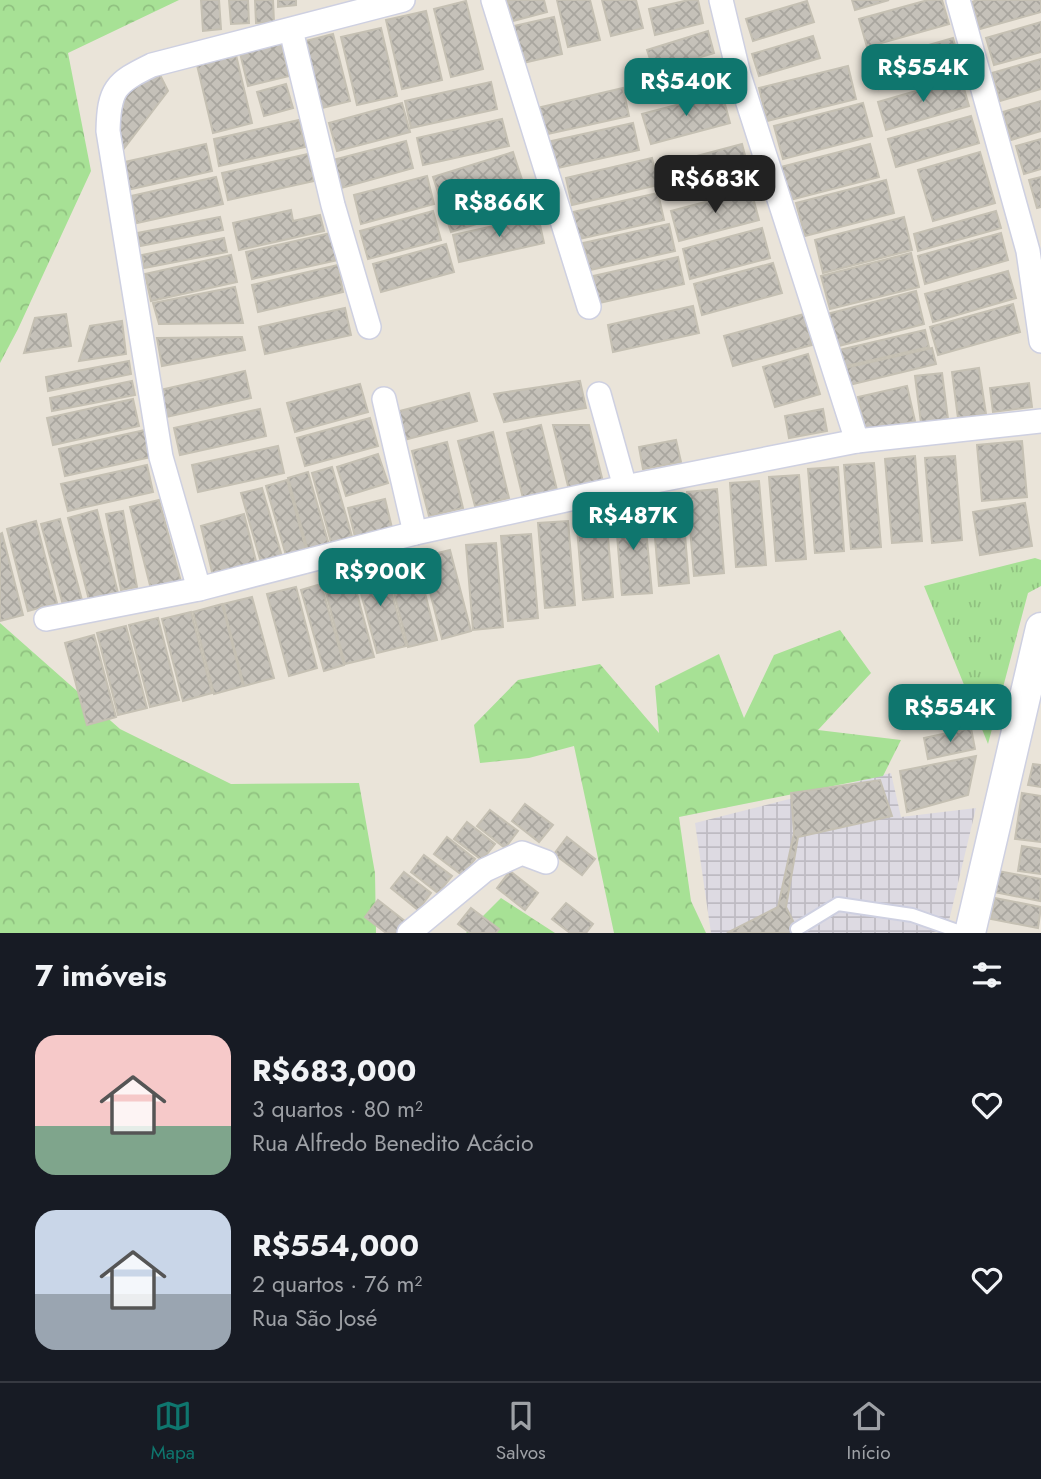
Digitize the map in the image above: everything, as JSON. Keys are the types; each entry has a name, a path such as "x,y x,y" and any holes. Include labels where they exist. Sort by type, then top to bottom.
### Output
{"street":[{"path":"199,589 161,457 107,131 108,104 122,80 152,65 403,0"},
{"path":"493,0 589,307"},
{"path":"721,0 739,75 857,441"},
{"path":"958,0 1028,251 1041,341"},
{"path":"291,30 334,205 369,327"},
{"path":"600,394 625,487"},
{"path":"384,399 415,533"},
{"path":"46,619 199,589 415,533 625,487 857,441 1041,421"},
{"path":"971,933 1041,630"},
{"path":"409,933 485,870 522,853 546,862"}],"lane":[{"path":"797,929 838,904 912,915 963,933"}],"shaded area":[{"path":"891,773 901,817 976,808 947,929 932,933 711,933 695,823"}],"green space":[{"path":"0,0 179,0 68,53 91,171 0,363"},
{"path":"1035,558 1041,560 1041,586 1028,593 988,744 924,586"},
{"path":"0,623 120,729 231,784 359,783 375,873 376,933 0,933"},
{"path":"840,630 871,673 818,730 901,740 883,776 679,817 691,901 706,933 614,933 574,746 529,758 480,763 474,725 518,680 600,664 659,733 655,686 719,654 744,718 774,655"},
{"path":"501,898 555,933 466,933"}],"building":[{"path":"201,0 219,0 221,29 203,31"},
{"path":"229,0 248,0 249,23 231,24"},
{"path":"255,0 273,0 274,22 256,23"},
{"path":"278,0 296,0 296,5 278,7"},
{"path":"507,0 544,0 547,12 513,21"},
{"path":"557,0 590,0 600,40 568,47"},
{"path":"602,0 636,0 643,28 611,36"},
{"path":"698,0 703,23 655,35 649,9"},
{"path":"852,0 889,0 855,10"},
{"path":"928,0 942,0 949,24 867,47 859,19"},
{"path":"1041,0 1041,12 980,29 972,2"},
{"path":"466,1 483,69 451,77 434,9"},
{"path":"807,1 814,22 753,41 746,19"},
{"path":"426,11 442,80 402,89 386,20"},
{"path":"554,17 562,54 523,63 514,26"},
{"path":"1041,22 1041,52 994,65 986,38"},
{"path":"381,28 397,96 357,105 341,37"},
{"path":"708,31 714,53 654,71 647,50"},
{"path":"333,34 350,101 318,109 302,42"},
{"path":"813,36 820,58 759,76 752,54"},
{"path":"953,38 961,66 879,89 870,62"},
{"path":"281,43 289,76 248,86 240,53"},
{"path":"236,55 252,123 213,133 197,65"},
{"path":"1041,59 1041,89 1000,101 992,73"},
{"path":"718,62 725,83 664,102 657,80"},
{"path":"848,66 856,99 767,121 759,88"},
{"path":"159,73 168,91 119,155 111,123 134,80"},
{"path":"961,78 969,106 886,130 878,102"},
{"path":"491,82 497,109 411,128 405,101"},
{"path":"286,84 293,108 264,116 257,92"},
{"path":"623,88 629,116 543,135 537,108"},
{"path":"722,93 730,123 651,144 642,114"},
{"path":"1041,101 1041,131 1011,140 1003,112"},
{"path":"402,103 410,132 337,151 329,123"},
{"path":"863,103 872,136 783,159 774,126"},
{"path":"971,116 979,143 896,167 888,139"},
{"path":"502,119 509,146 423,165 417,138"},
{"path":"299,120 305,147 219,166 214,139"},
{"path":"633,123 639,150 553,169 547,142"},
{"path":"1041,139 1041,169 1024,174 1016,146"},
{"path":"406,141 413,168 341,188 333,160"},
{"path":"206,144 212,171 127,190 120,163"},
{"path":"742,144 750,174 671,195 663,165"},
{"path":"870,144 879,177 790,200 781,167"},
{"path":"513,152 531,207 451,232 433,177"},
{"path":"980,152 995,203 933,221 918,170"},
{"path":"308,154 314,181 228,200 222,173"},
{"path":"652,158 658,185 572,205 566,178"},
{"path":"427,176 434,204 361,224 354,195"},
{"path":"216,177 223,204 137,223 131,196"},
{"path":"1041,177 1041,207 1037,208 1029,180"},
{"path":"886,180 894,213 805,236 796,203"},
{"path":"751,190 759,220 679,241 671,211"},
{"path":"658,193 664,220 579,239 573,212"},
{"path":"291,210 293,221 320,215 324,231 239,250 233,223"},
{"path":"433,211 441,240 368,259 360,231"},
{"path":"996,211 1001,228 918,251 914,234"},
{"path":"538,216 544,243 459,262 453,235"},
{"path":"220,217 223,230 140,246 137,233"},
{"path":"904,217 912,250 823,273 815,240"},
{"path":"669,224 675,251 590,270 583,243"},
{"path":"762,228 770,258 690,279 683,249"},
{"path":"331,233 338,260 252,279 246,252"},
{"path":"1001,233 1008,260 925,284 918,256"},
{"path":"224,238 227,252 144,268 142,255"},
{"path":"446,244 454,272 381,292 373,264"},
{"path":"911,253 919,287 830,309 821,276"},
{"path":"231,255 237,282 151,301 145,274"},
{"path":"678,257 684,284 599,303 593,276"},
{"path":"773,263 782,293 702,315 694,284"},
{"path":"338,265 343,292 258,312 252,285"},
{"path":"1008,271 1016,298 933,322 925,294"},
{"path":"235,287 243,323 159,324 153,303"},
{"path":"916,291 924,324 835,347 827,314"},
{"path":"1013,304 1020,332 938,355 930,327"},
{"path":"693,306 699,333 613,352 608,325"},
{"path":"345,308 351,335 265,354 259,327"},
{"path":"66,314 71,346 24,353 35,318"},
{"path":"804,314 812,345 733,366 724,336"},
{"path":"122,321 126,354 79,361 90,326"},
{"path":"925,330 929,347 842,367 839,350"},
{"path":"242,337 245,350 162,366 157,338"},
{"path":"932,348 936,364 849,385 845,368"},
{"path":"808,354 820,394 775,407 763,367"},
{"path":"129,361 131,374 48,391 46,377"},
{"path":"979,368 986,414 958,418 952,372"},
{"path":"245,371 251,398 166,417 160,390"},
{"path":"942,373 948,419 921,423 915,376"},
{"path":"132,381 135,395 52,411 50,398"},
{"path":"580,381 586,408 504,422 494,394"},
{"path":"1029,383 1032,407 993,412 990,388"},
{"path":"360,384 368,412 295,432 287,403"},
{"path":"907,386 915,421 866,432 858,397"},
{"path":"469,393 477,421 404,440 396,412"},
{"path":"133,399 139,426 53,445 47,418"},
{"path":"260,409 266,436 180,455 174,428"},
{"path":"823,409 827,431 789,438 785,416"},
{"path":"370,418 378,446 305,466 297,438"},
{"path":"541,425 557,490 523,498 507,433"},
{"path":"553,425 589,425 603,482 569,490"},
{"path":"145,430 151,457 65,476 59,449"},
{"path":"493,432 509,498 475,506 458,441"},
{"path":"676,440 681,462 643,469 639,447"},
{"path":"1022,441 1027,497 982,501 977,445"},
{"path":"447,442 463,508 429,516 412,451"},
{"path":"278,446 284,473 198,492 192,465"},
{"path":"378,454 388,483 346,496 337,467"},
{"path":"915,456 922,541 892,543 885,459"},
{"path":"955,456 962,540 932,543 925,458"},
{"path":"874,463 881,547 851,549 844,465"},
{"path":"147,465 153,492 68,511 61,484"},
{"path":"332,467 353,540 332,546 312,473"},
{"path":"838,467 844,551 815,553 808,469"},
{"path":"308,472 329,545 308,551 288,478"},
{"path":"799,475 806,559 776,561 769,477"},
{"path":"287,480 307,553 287,559 266,486"},
{"path":"759,481 766,565 736,567 730,483"},
{"path":"262,488 283,560 262,566 241,493"},
{"path":"717,489 724,573 694,576 687,492"},
{"path":"385,499 393,532 356,541 348,508"},
{"path":"682,499 689,583 659,586 652,501"},
{"path":"159,500 181,582 151,589 130,507"},
{"path":"1025,503 1032,546 980,555 973,512"},
{"path":"644,508 652,593 622,595 615,511"},
{"path":"97,510 118,593 89,600 68,518"},
{"path":"123,511 137,587 121,590 106,514"},
{"path":"606,513 613,597 583,600 576,516"},
{"path":"244,514 257,565 213,576 201,526"},
{"path":"60,519 82,600 63,605 41,524"},
{"path":"36,521 57,603 28,611 7,529"},
{"path":"568,521 575,605 545,608 538,523"},
{"path":"2,533 23,615 0,621 0,534"},
{"path":"531,534 538,618 508,621 501,536"},
{"path":"496,543 503,627 473,630 466,545"},
{"path":"450,550 471,631 442,639 421,557"},
{"path":"416,558 437,640 408,647 387,566"},
{"path":"384,564 406,646 377,653 355,571"},
{"path":"352,575 374,657 345,664 323,582"},
{"path":"321,584 344,665 324,671 301,590"},
{"path":"296,587 317,668 289,676 267,594"},
{"path":"252,597 274,678 244,686 223,604"},
{"path":"222,604 243,686 214,694 193,612"},
{"path":"191,612 212,693 183,701 162,619"},
{"path":"158,618 179,700 150,707 129,625"},
{"path":"126,626 147,708 118,715 97,633"},
{"path":"94,635 116,717 87,725 65,643"},
{"path":"971,728 975,749 928,759 924,738"},
{"path":"976,756 968,795 907,812 900,771"},
{"path":"1033,764 1041,765 1041,787 1028,785"},
{"path":"880,780 892,816 798,837 786,907 799,933 727,933 778,907 794,833 791,793"},
{"path":"1022,793 1041,796 1041,842 1015,839"},
{"path":"525,804 553,825 539,842 512,821"},
{"path":"490,810 518,831 505,848 477,826"},
{"path":"467,822 495,844 482,860 454,839"},
{"path":"447,837 475,859 462,875 434,854"},
{"path":"567,837 595,859 582,875 554,854"},
{"path":"1022,846 1041,849 1041,874 1018,871"},
{"path":"424,855 452,876 438,893 411,872"},
{"path":"510,871 538,893 525,910 497,888"},
{"path":"998,871 1041,879 1040,901 994,892"},
{"path":"404,872 431,893 418,910 391,888"},
{"path":"995,898 1041,907 1038,928 991,919"},
{"path":"378,900 406,922 397,933 386,933 365,917"},
{"path":"566,903 593,924 586,933 570,933 552,919"},
{"path":"471,908 499,929 496,933 470,933 458,924"}]}
